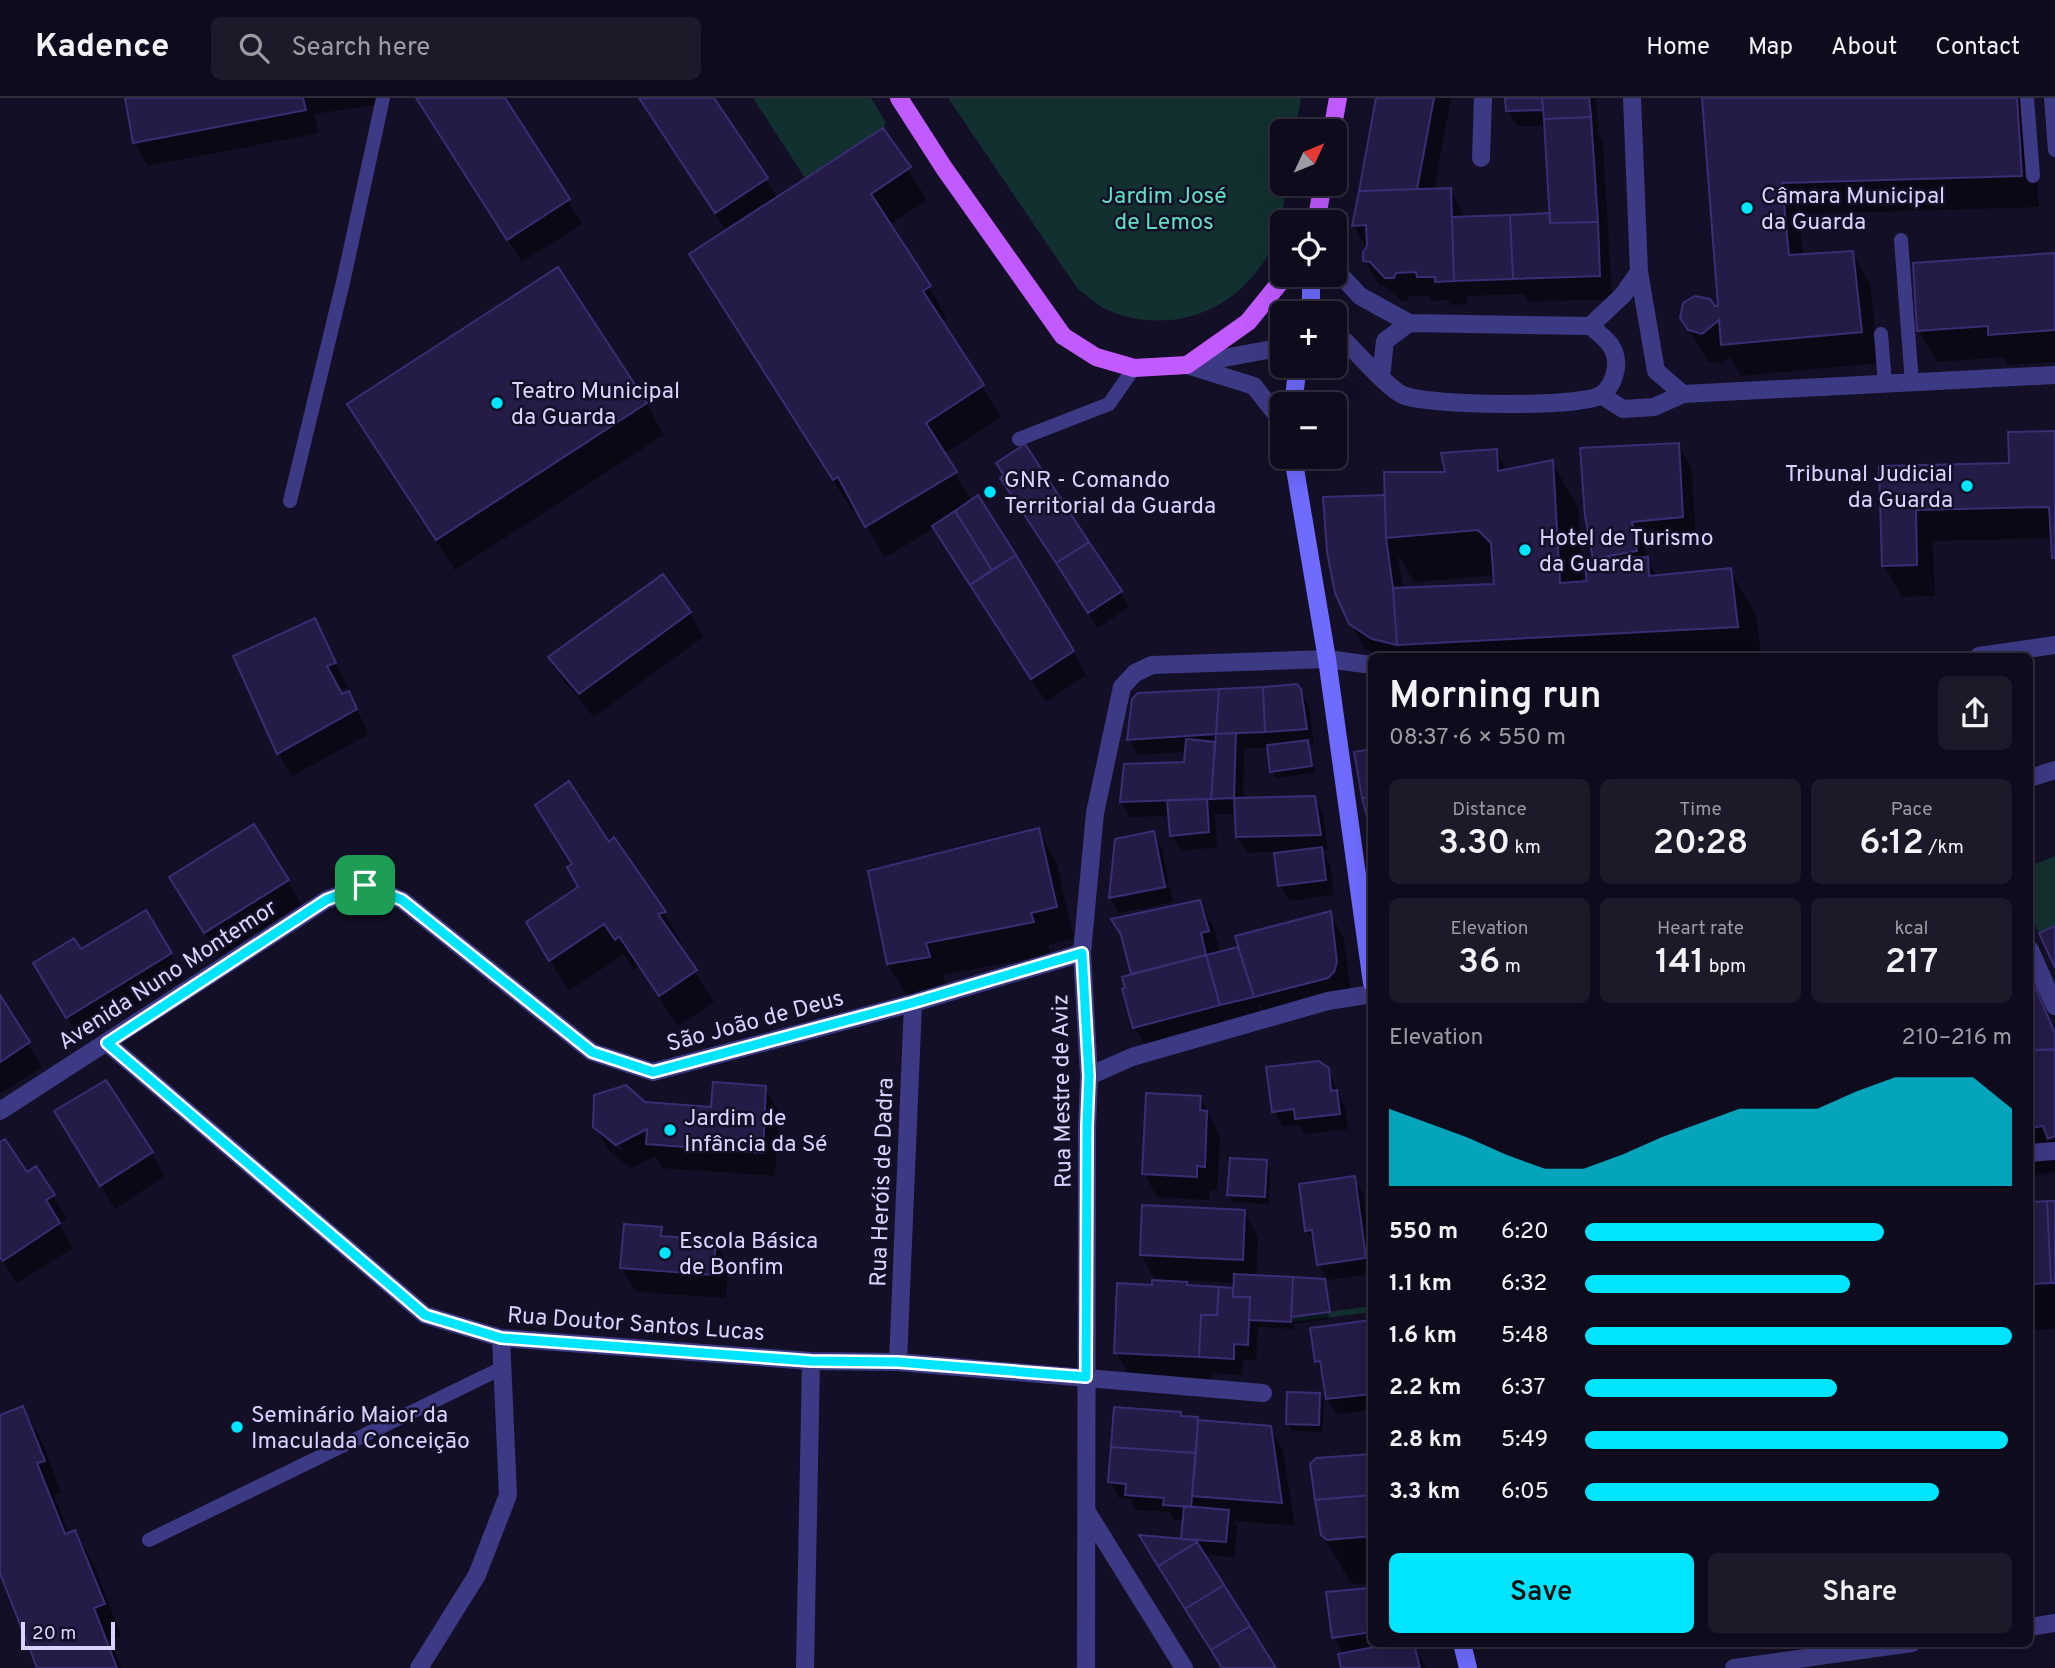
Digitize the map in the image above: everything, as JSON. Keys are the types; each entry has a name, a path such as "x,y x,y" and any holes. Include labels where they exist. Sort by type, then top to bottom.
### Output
{"main road":[{"path":"899,98 944,168 1063,336 1096,357 1134,369 1187,365 1248,322 1276,287"},
{"path":"1334,119 1338,98"}],"street":[{"path":"1481,158 1483,98"},
{"path":"1632,98 1639,272 1656,371 1683,394"},
{"path":"1590,326 1623,295 1639,272"},
{"path":"1347,282 1360,296 1409,323 1590,326 1608,340 1617,356 1614,380 1601,395 1577,402 1447,403 1402,395 1347,344"},
{"path":"1381,377 1384,341 1409,323"},
{"path":"1187,365 1270,349"},
{"path":"1187,365 1254,386 1270,406"},
{"path":"1601,395 1623,409 1654,407 1683,394 2055,376"},
{"path":"1295,469 1327,659 1368,954"},
{"path":"2000,653 2055,645"},
{"name":"Rua Mestre de Aviz","path":"1086,1668 1089,1076 1082,953 1095,813 1122,687 1135,673 1152,665 1327,659 1368,664"},
{"path":"2033,777 2055,770"},
{"name":"São João de Deus","path":"365,885 402,900 592,1052 653,1072 912,1003 1082,953"},
{"name":"Avenida Nuno Montemor","path":"0,1111 326,900 365,885"},
{"path":"2033,957 2055,1006"},
{"path":"1089,1076 1132,1057 1328,1001 1368,995"},
{"name":"Rua Heróis de Dadra","path":"898,1362 912,1003"},
{"name":"Rua Doutor Santos Lucas","path":"107,1043 425,1315 501,1338 811,1361 898,1362 1263,1393"},
{"path":"2033,1153 2055,1151"},
{"path":"419,1668 477,1575 509,1495 501,1338"},
{"path":"805,1668 811,1361"},
{"path":"1087,1512 1184,1668"},
{"path":"2033,1627 2055,1623"},
{"path":"1463,1647 1468,1668"},
{"path":"1734,1668 1884,1647"}],"lane":[{"path":"290,501 344,278 383,98"},
{"path":"2027,98 2033,176"},
{"path":"2051,98 2055,150"},
{"path":"1901,240 1912,383"},
{"path":"1881,334 1885,384"},
{"path":"1019,439 1109,404 1134,369"},
{"path":"149,1540 502,1368"}],"green space":[{"path":"753,98 871,98 886,123 883,128 805,178"},
{"name":"Jardim José de Lemos","path":"948,98 1301,98 1297,119 1270,119 1270,196 1285,196 1282,210 1270,210 1270,250 1243,286 1225,301 1205,311 1160,321 1136,319 1112,312 1098,305 1077,288"},
{"path":"2055,856 2055,926 2039,933 2033,919 2033,865"},
{"path":"1368,1307 1368,1312 1291,1322 1291,1317"}],"building":[{"path":"125,98 303,98 306,110 133,143"},
{"path":"416,98 505,98 570,199 507,240"},
{"path":"639,98 714,98 768,178 715,213"},
{"path":"1376,98 1434,98 1417,189 1359,191"},
{"path":"1505,98 1542,98 1543,110 1506,111"},
{"path":"1542,98 1589,98 1591,117 1544,119"},
{"name":"Câmara Municipal da Guarda","path":"1702,98 2017,98 2022,176 1782,183 1789,255 1853,251 1862,332 1721,345 1719,320 1702,334 1688,330 1680,318 1683,303 1695,296 1710,299 1718,306"},
{"path":"1591,117 1598,222 1550,223 1544,119"},
{"path":"883,128 911,167 871,194 931,286 923,291 984,385 926,423 957,472 865,527 838,477 833,480 689,254"},
{"path":"1451,188 1454,281 1435,282 1435,277 1417,277 1416,272 1396,273 1394,278 1385,278 1370,262 1363,261 1363,252 1367,246 1366,225 1352,226 1359,191"},
{"path":"1550,213 1550,223 1598,222 1600,276 1513,279 1510,215"},
{"path":"1510,215 1513,279 1454,281 1452,217"},
{"path":"2055,253 2055,330 1988,335 1988,326 1917,331 1913,263"},
{"name":"Teatro Municipal da Guarda","path":"558,267 647,403 436,540 347,404"},
{"name":"Tribunal Judicial da Guarda","path":"2055,431 2055,558 2052,558 2049,507 1916,510 1917,565 1882,566 1879,466 2009,463 2008,432"},
{"path":"1679,443 1683,517 1632,522 1637,551 1593,559 1585,516 1580,448"},
{"path":"1025,444 1089,542 1056,563 1000,478 1004,475 996,463"},
{"name":"Hotel de Turismo da Guarda","path":"1497,449 1498,471 1553,460 1560,583 1587,581 1584,559 1648,557 1649,576 1731,568 1738,627 1397,645 1393,588 1494,584 1491,543 1478,530 1386,538 1384,472 1445,472 1441,453"},
{"path":"978,495 1016,555 992,570 955,511"},
{"path":"1385,495 1386,538 1397,645 1372,639 1349,624 1335,593 1327,552 1323,497"},
{"path":"955,511 992,570 970,585 932,526"},
{"path":"1089,542 1122,591 1088,613 1056,563"},
{"path":"1016,555 1074,651 1031,679 970,585"},
{"path":"663,574 691,612 579,694 548,657"},
{"path":"315,618 336,663 327,666 342,694 349,691 357,709 277,754 233,656"},
{"path":"1297,684 1301,689 1307,729 1265,732 1263,687"},
{"path":"1263,687 1265,732 1216,734 1219,689"},
{"path":"1219,689 1216,734 1127,740 1132,699 1138,693"},
{"path":"1236,733 1234,798 1211,799 1216,734"},
{"path":"1186,739 1215,742 1211,799 1120,802 1124,764 1184,762"},
{"path":"1308,740 1312,766 1270,772 1267,745"},
{"path":"1368,750 1368,797 1362,798 1354,752"},
{"path":"569,781 609,842 614,837 666,912 658,914 697,970 659,996 619,936 615,940 604,924 549,961 526,922 578,887 567,867 572,864 535,805"},
{"path":"1315,796 1321,835 1236,837 1234,798"},
{"path":"1368,797 1368,821 1362,798"},
{"path":"1207,799 1209,832 1170,836 1167,800"},
{"path":"254,824 289,880 204,933 169,877"},
{"path":"1039,828 1057,907 1031,913 1034,922 926,943 930,957 887,964 868,871"},
{"path":"1154,831 1165,887 1109,898 1115,839"},
{"path":"1322,847 1326,880 1278,886 1274,853"},
{"path":"1200,900 1209,931 1201,933 1206,955 1131,974 1121,935 1111,919"},
{"path":"146,910 172,953 66,1018 33,963 74,938 81,949"},
{"path":"1331,911 1337,962 1334,972 1328,978 1254,997 1235,936"},
{"path":"2055,926 2055,968 2039,933"},
{"path":"1238,947 1254,997 1220,1005 1206,955"},
{"path":"1206,955 1220,1005 1133,1028 1122,989 1125,988 1122,977"},
{"path":"2033,982 2055,1033 2055,1049 2033,1050"},
{"path":"0,995 30,1042 0,1062"},
{"path":"2033,1050 2055,1050 2055,1136 2048,1139 2043,1126 2033,1128"},
{"path":"1319,1061 1329,1068 1331,1091 1337,1090 1340,1114 1295,1119 1294,1109 1272,1112 1266,1067"},
{"path":"106,1080 153,1152 100,1186 54,1111"},
{"path":"713,1082 766,1086 763,1153 646,1144 647,1129 616,1145 593,1127 594,1095 626,1085 645,1102 711,1107"},
{"path":"1146,1093 1201,1096 1200,1110 1207,1111 1205,1167 1197,1166 1197,1177 1142,1174"},
{"path":"5,1139 27,1172 36,1166 55,1195 46,1200 60,1223 3,1261 0,1257 0,1142"},
{"path":"1230,1158 1267,1160 1265,1197 1227,1195"},
{"path":"1355,1176 1366,1258 1317,1265 1312,1230 1305,1231 1299,1184"},
{"path":"2047,1201 2051,1283 2033,1284 2033,1202"},
{"path":"2047,1201 2055,1201 2055,1283 2051,1283"},
{"path":"1142,1205 1245,1210 1243,1260 1140,1255"},
{"path":"624,1224 662,1227 661,1236 716,1240 713,1275 620,1268"},
{"path":"1234,1274 1293,1277 1291,1322 1249,1320 1250,1297 1233,1297"},
{"path":"1293,1277 1325,1279 1330,1312 1291,1317"},
{"path":"1152,1280 1219,1287 1217,1315 1201,1315 1199,1357 1114,1353 1117,1283 1152,1285"},
{"path":"1219,1287 1233,1288 1233,1297 1250,1297 1248,1345 1234,1344 1234,1359 1199,1357 1201,1315 1217,1315"},
{"path":"1368,1321 1368,1394 1326,1399 1320,1361 1315,1362 1310,1328"},
{"path":"1287,1392 1320,1393 1319,1425 1286,1424"},
{"path":"23,1406 45,1461 37,1463 65,1534 75,1530 105,1604 94,1608 117,1668 37,1668 0,1573 0,1415"},
{"path":"1114,1407 1181,1412 1181,1416 1198,1417 1196,1453 1111,1447"},
{"path":"1198,1420 1271,1426 1282,1503 1192,1496"},
{"path":"1111,1447 1196,1453 1191,1507 1163,1505 1164,1498 1125,1495 1126,1484 1108,1482"},
{"path":"1368,1454 1368,1495 1315,1500 1310,1464 1316,1458"},
{"path":"1368,1495 1368,1536 1327,1540 1321,1535 1315,1500"},
{"path":"1184,1506 1229,1510 1226,1542 1181,1539"},
{"path":"1139,1535 1196,1540 1197,1542 1158,1566"},
{"path":"1197,1542 1224,1585 1185,1609 1158,1566"},
{"path":"1224,1585 1250,1626 1211,1650 1185,1609"},
{"path":"1368,1588 1368,1633 1332,1638 1326,1592"},
{"path":"1250,1626 1276,1668 1222,1668 1211,1650"},
{"path":"1374,1647 1415,1647 1420,1668 1341,1668 1338,1654"}],"place":[{"name":"Câmara Municipal da Guarda","path":"1747,208"},
{"name":"Teatro Municipal da Guarda","path":"497,403"},
{"name":"Tribunal Judicial da Guarda","path":"1967,486"},
{"name":"GNR - Comando Territorial da Guarda","path":"990,492"},
{"name":"Hotel de Turismo da Guarda","path":"1525,550"},
{"name":"Jardim de Infância da Sé","path":"670,1130"},
{"name":"Escola Básica de Bonfim","path":"665,1253"},
{"name":"Seminário Maior da Imaculada Conceição","path":"237,1427"}],"route":[{"path":"365,885 402,900 592,1052 653,1072 912,1003 1082,953 1089,1076 1086,1377 898,1362 811,1361 501,1338 425,1315 107,1043 326,900 365,885"}]}
